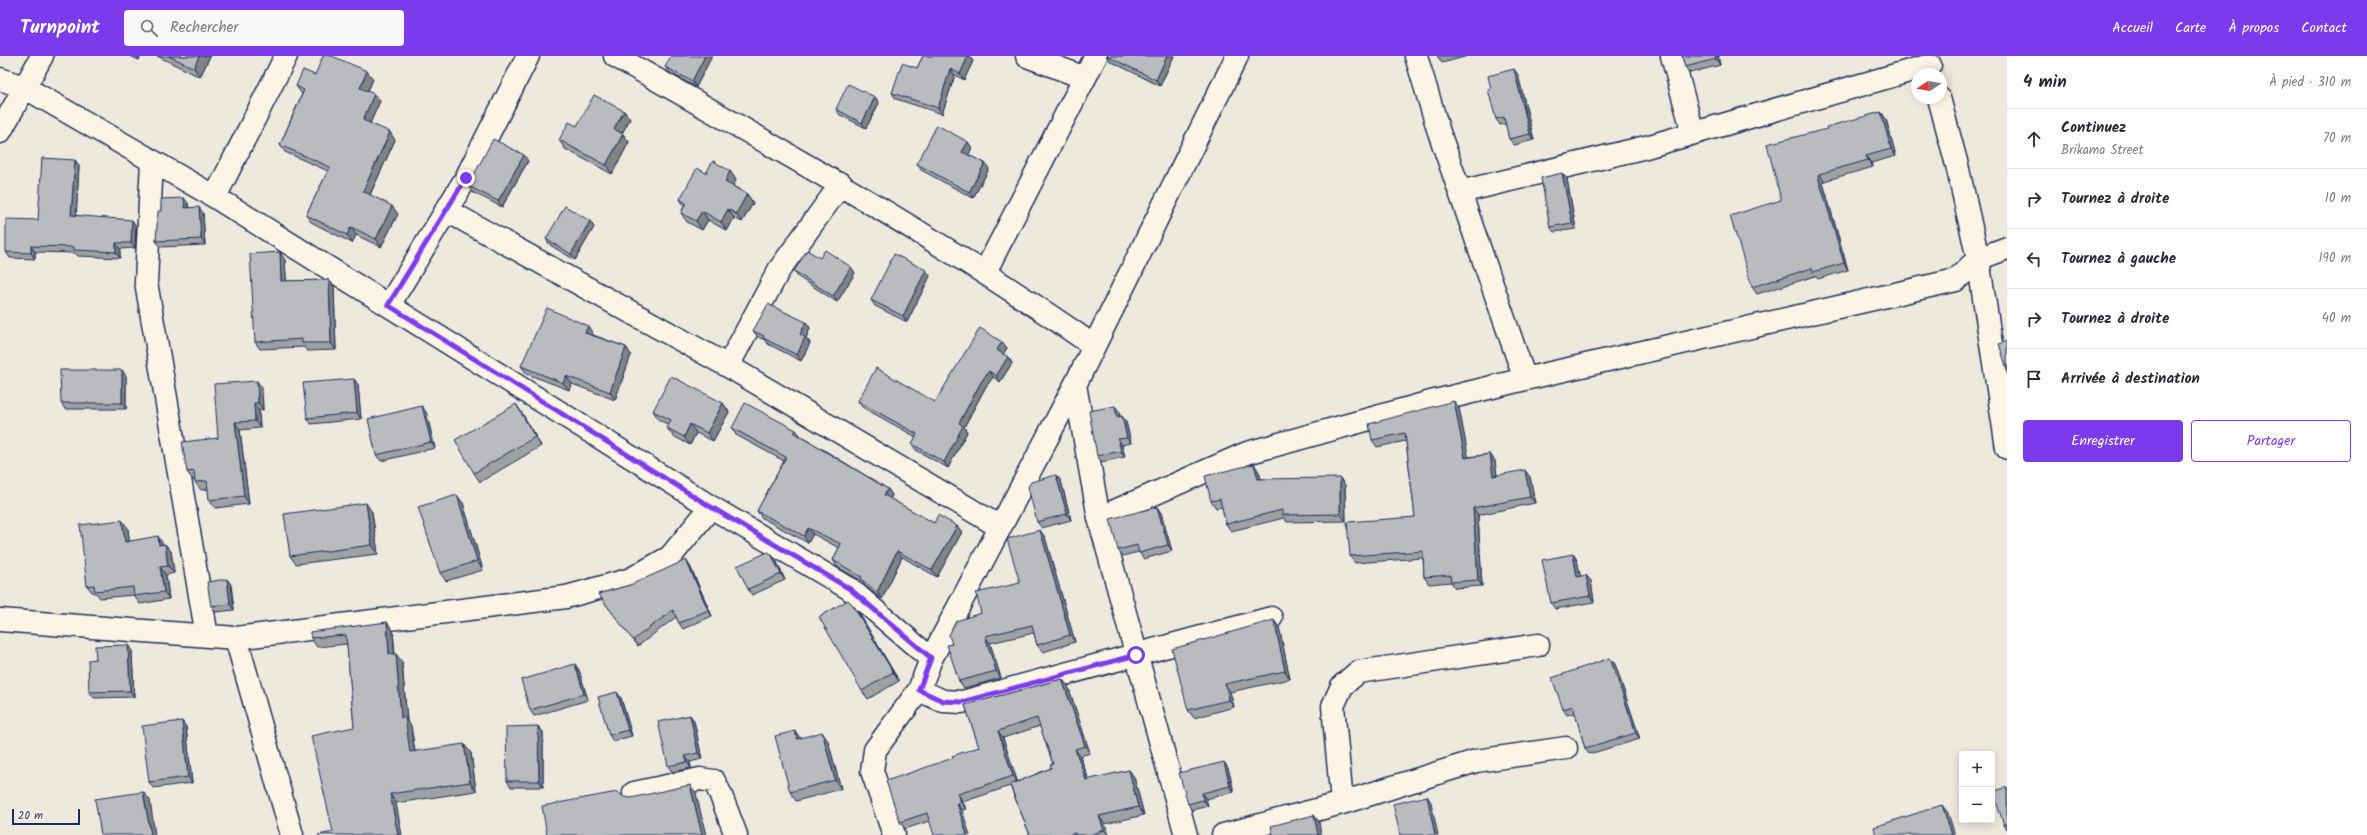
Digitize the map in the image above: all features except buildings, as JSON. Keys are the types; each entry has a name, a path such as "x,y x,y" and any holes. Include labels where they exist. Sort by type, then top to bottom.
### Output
{"street":[{"path":"0,132 42,56"},
{"path":"215,197 286,56"},
{"path":"388,305 466,178 528,56"},
{"path":"615,56 841,184 985,272 1094,346"},
{"path":"1027,56 1085,78"},
{"path":"985,272 1096,56"},
{"path":"894,835 872,771 875,750 919,690 931,658 1075,385 1237,56"},
{"path":"1416,56 1460,192 1525,379"},
{"path":"1672,56 1693,133"},
{"path":"1460,192 1646,147 1930,65"},
{"path":"0,79 24,87 215,197 711,507 850,589 931,658"},
{"path":"1941,104 1957,164 1978,259 2007,445"},
{"path":"152,161 146,282 207,636"},
{"path":"728,366 779,270 841,184"},
{"path":"446,210 728,366 1000,527"},
{"path":"1099,518 1247,453 1427,403 1525,379 1956,280 1978,259 2007,248"},
{"path":"1075,385 1099,518 1186,835"},
{"path":"0,620 236,638 566,597 631,579 670,557 711,507"},
{"path":"919,690 943,701 962,702 1271,618"},
{"path":"236,638 292,835"},
{"path":"1342,802 1333,706 1342,686 1358,672 1538,645"},
{"path":"1223,835 1342,802 1476,761 1566,748"},
{"path":"634,793 700,779 714,781 736,835"}],"route":[{"path":"466,178 388,305 711,507 850,589 931,658 919,690 943,701 962,702 1136,655"}]}
